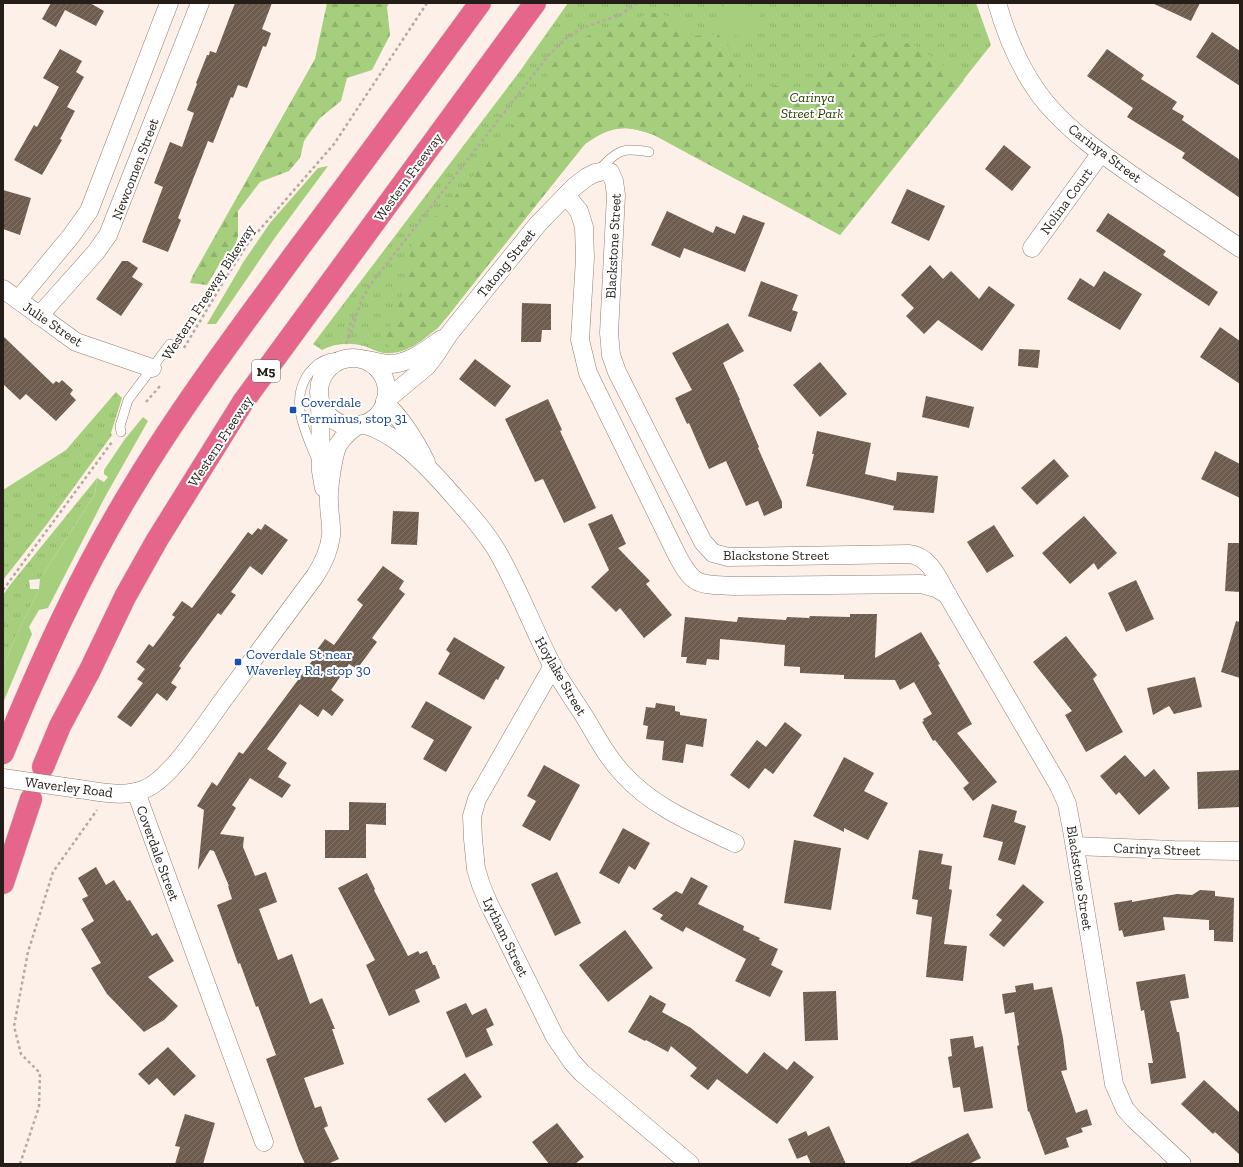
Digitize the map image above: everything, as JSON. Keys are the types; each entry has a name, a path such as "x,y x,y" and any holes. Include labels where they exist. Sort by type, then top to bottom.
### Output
{"highway":[{"path":"3,752 44,656 70,602 97,550 137,481 178,418 237,333 480,3"},
{"name":"Western Freeway","path":"43,767 60,726 90,670 125,597 157,540 212,450 244,402 535,3"},
{"path":"3,883 31,799"}],"street":[{"name":"Newcomen Street","path":"18,300 71,236 89,211 169,3"},
{"name":"Newcomen Street","path":"39,316 92,257 108,235 200,3"},
{"name":"Carinya Street","path":"997,3 1001,18 1023,67 1046,103 1078,135 1101,153 1240,248"},
{"name":"Nolina Court","path":"1032,248 1101,153"},
{"path":"566,195 582,180 598,171"},
{"name":"Blackstone Street","path":"598,171 610,172 616,186 609,333 611,355 621,379 699,536 705,546 713,553 728,557 914,554 923,559 929,565 1060,786 1067,804 1075,846 1114,1084 1125,1109 1182,1164"},
{"name":"Blackstone Street","path":"566,195 579,211 584,232 586,258 580,340 588,373 684,569 691,577 695,581 704,584 733,586 921,584 936,588 948,596"},
{"name":"Tatong Street","path":"385,402 427,366 449,334 538,224 566,195"},
{"name":"Julie Street","path":"3,289 66,336 82,345 152,368"},
{"name":"Tatong Street","path":"359,359 388,363 402,362 424,352 449,334"},
{"path":"359,359 372,364 383,376 386,387 385,402 376,417 360,425 345,425 334,420 326,413 319,397 321,380 326,371 340,361 359,359"},
{"name":"Coverdale Street","path":"264,1142 136,792 150,787 164,777 196,738 319,570 326,556 331,522 328,500 320,471 321,422 319,397"},
{"name":"Hoylake Street","path":"385,402 411,434 429,468"},
{"name":"Hoylake Street","path":"360,425 378,430 396,441 429,468 487,536 497,550 553,666 603,748 621,773 650,799 667,810 735,843"},
{"name":"Coverdale Street","path":"328,500 332,468 337,447 343,438 360,425"},
{"name":"Lytham Street","path":"553,666 476,799 472,816 472,826 476,869 488,902 548,1022 572,1062 593,1083 690,1164"},
{"name":"Waverley Road","path":"3,778 116,794 136,792"},
{"name":"Carinya Street","path":"1075,846 1240,851"}],"lane":[{"path":"598,171 612,156 619,152 629,150 649,152"},
{"path":"121,432 120,426 128,400 170,344"},
{"path":"320,471 300,412 299,396 301,387 311,370 321,361 336,357 359,359"}],"path":[{"name":"Western Freeway Bikeway","path":"181,352 249,242 334,144 427,3"},
{"path":"357,314 349,326 347,340 366,292 380,271 548,56 565,39 582,28 620,15 638,3"},
{"path":"146,403 160,385"},
{"path":"3,590 121,432"},
{"path":"20,1164 39,1107 40,1073 21,1054 14,1026 28,952 53,872 100,806"}],"green space":[{"path":"327,3 389,3 387,7 390,35 372,70 347,78 341,101 320,118 304,141 300,158 289,171 260,182 238,211 238,236 233,254 219,265 207,285 190,283 193,275 315,59"},
{"name":"Carinya Street Park","path":"568,3 976,3 991,45 840,235 654,135 643,131 626,128 610,130 585,144 514,231 448,316 420,342 402,351 393,353 384,353 353,344 337,345 322,350 313,344 520,71"},
{"path":"725,3 737,3 762,9 754,40 718,32"},
{"name":"Carinya Street Park","path":"651,13 658,13 669,17 679,23 693,36 718,34 729,47 729,56 742,78 744,95 750,102 761,89 769,86 778,86 790,97 799,100 806,94 818,72 826,69 843,70 849,64 861,42 869,37 877,36 893,38 918,47 964,80 840,235 654,135 643,131 626,128 610,130 603,133 585,144 438,328 404,350 398,351 392,349 385,337 402,297 412,244 422,230 449,203 478,170 541,88 553,64 565,52 585,37"},
{"path":"328,166 274,239 216,324 207,324 244,261 270,223 318,168"},
{"path":"116,392 122,398 111,433 112,435 47,524 3,580 3,490 66,450"},
{"path":"143,417 148,421 105,497 48,608 39,610 29,627 32,634 3,703 3,667 39,589 40,579 95,494 97,478 104,482 108,477 104,474 104,470 125,439"},
{"path":"97,478 95,494 40,579 29,580 30,589 39,589 3,667 3,595"}],"building":[{"path":"51,3 90,3 104,11 96,26 65,10 56,27 42,19"},
{"path":"235,3 272,3 262,29 271,33 266,47 263,46 247,88 238,85 233,98 231,97 213,143 208,141 178,218 181,220 168,252 142,242 163,187 154,183 170,142 182,147 194,113 187,110 197,84 196,83 207,55 209,55 210,51 216,53"},
{"path":"1152,3 1200,3 1191,21"},
{"path":"1212,32 1240,51 1240,86 1196,57"},
{"path":"60,49 82,61 76,72 84,77 67,107 75,111 60,139 62,140 42,175 14,160 34,125 37,127 59,87 43,78"},
{"path":"1107,49 1144,75 1141,79 1177,102 1172,109 1184,116 1182,120 1240,160 1240,198 1182,158 1185,153 1127,117 1133,108 1087,76"},
{"path":"1004,145 1031,167 1012,191 985,169"},
{"path":"907,189 945,206 929,241 891,223"},
{"path":"3,190 31,198 20,235 3,229"},
{"path":"667,211 713,233 716,226 735,234 743,215 765,223 745,272 684,248 680,258 651,245"},
{"path":"1108,213 1166,251 1163,255 1218,292 1209,306 1096,231"},
{"path":"122,261 128,261 138,268 132,277 143,284 121,316 96,299"},
{"path":"930,265 943,279 951,271 979,299 989,286 1015,305 982,351 938,320 924,334 906,316 914,308 901,295"},
{"path":"1104,271 1142,294 1120,330 1067,299 1080,278 1094,287"},
{"path":"761,281 798,295 792,310 798,312 791,332 748,316"},
{"path":"522,303 551,304 551,330 542,330 541,342 521,342"},
{"path":"728,323 744,351 723,363 782,502 782,508 764,516 758,501 746,506 726,461 709,469 689,423 687,424 675,398 692,390 672,353"},
{"path":"1220,327 1240,341 1240,384 1200,357"},
{"path":"3,336 53,384 56,381 59,383 62,380 73,390 70,394 76,400 56,421 26,394 20,400 3,384"},
{"path":"1019,349 1040,350 1038,368 1018,366"},
{"path":"475,359 511,386 495,407 459,379"},
{"path":"820,362 847,394 820,417 793,385"},
{"path":"926,396 974,407 969,428 922,417"},
{"path":"548,399 562,430 560,431 596,508 564,523 543,479 535,482 505,419"},
{"path":"817,431 871,443 865,474 896,481 897,472 938,476 934,513 893,510 894,506 806,486 814,454 812,454"},
{"path":"1215,451 1240,464 1240,498 1201,479"},
{"path":"1054,459 1069,476 1037,505 1021,488"},
{"path":"393,511 419,512 417,545 391,544"},
{"path":"612,514 626,544 618,548 650,581 646,584 672,615 644,638 620,608 616,612 591,587 609,570 588,524"},
{"path":"1084,516 1117,553 1098,570 1094,563 1070,584 1042,553"},
{"path":"265,524 288,540 262,575 250,566 231,592 236,595 221,615 218,613 179,666 181,668 171,683 177,687 167,701 157,693 131,727 117,717 143,683 137,679 145,669 136,662 149,644 153,647 175,617 172,615 182,601 192,608 248,532 252,535 258,528 261,530"},
{"path":"994,525 1014,556 987,573 967,542"},
{"path":"1228,543 1240,543 1240,592 1225,591"},
{"path":"383,566 404,581 399,589 405,594 372,638 377,642 357,669 349,664 331,690 344,700 332,716 323,709 318,717 300,704 267,749 287,763 278,777 291,785 282,798 250,778 232,805 236,808 220,834 244,837 243,847 255,876 266,872 277,902 259,909 278,960 292,954 310,1004 322,998 335,1029 332,1029 344,1064 304,1078 315,1108 321,1106 328,1126 324,1128 339,1159 328,1164 305,1164 266,1059 276,1055 258,1006 256,1007 240,963 238,964 217,905 232,899 229,886 214,851 210,850 198,870 204,810 197,806 212,782 217,786 239,752 243,754 315,657 313,655 325,639 334,645 363,605 357,600"},
{"path":"1136,580 1154,619 1126,632 1108,593"},
{"path":"850,614 877,614 875,658 921,632 972,724 957,733 997,782 973,801 963,788 969,783 935,740 933,741 922,722 924,721 923,719 932,714 914,682 900,690 895,680 844,679 844,675 800,673 800,667 784,666 785,645 720,639 719,660 707,659 706,665 686,663 687,657 681,657 685,617 737,622 738,617 786,620 787,617 850,617"},
{"path":"1236,621 1240,622 1240,678 1221,672"},
{"path":"1066,636 1097,675 1093,679 1123,732 1086,752 1065,715 1072,711 1033,662"},
{"path":"454,637 505,667 484,700 438,674 450,653 446,650"},
{"path":"1195,677 1202,707 1174,714 1169,706 1153,715 1147,688"},
{"path":"426,701 472,727 446,772 423,759 434,740 411,727"},
{"path":"656,703 675,706 675,711 680,712 680,715 707,719 703,747 686,744 683,763 662,760 664,741 646,739 648,726 643,725 646,707 655,708"},
{"path":"785,722 802,735 773,774 765,768 749,789 730,775 757,740 766,747"},
{"path":"1125,755 1145,777 1154,769 1170,788 1139,815 1119,792 1116,795 1100,776"},
{"path":"844,757 874,773 864,791 888,803 868,840 844,828 844,832 813,816"},
{"path":"544,765 580,785 550,841 522,826 536,801 527,796"},
{"path":"1240,770 1240,807 1198,809 1197,772"},
{"path":"349,802 386,803 386,825 366,824 366,858 325,858 325,830 349,830"},
{"path":"992,804 1017,811 1014,822 1026,826 1015,865 998,860 1003,842 983,837"},
{"path":"623,828 650,843 635,870 629,866 619,884 599,873"},
{"path":"794,840 841,848 831,910 784,903"},
{"path":"919,850 943,854 941,864 952,866 949,889 952,890 944,944 967,946 963,981 926,977 932,917 916,914 918,900 912,899"},
{"path":"96,867 106,885 114,880 127,901 130,900 152,936 157,933 174,961 148,977 178,1006 164,1020 144,1032 107,994 91,968 101,963 81,929 94,921 82,899 88,896 78,878"},
{"path":"557,872 581,923 555,936 531,884"},
{"path":"367,873 375,889 374,890 408,956 418,951 420,954 427,951 440,978 415,990 420,1002 389,1016 366,965 375,960 338,888"},
{"path":"691,877 708,886 698,904 744,926 743,930 778,949 771,965 783,971 770,997 735,981 746,959 686,927 683,932 660,919 663,915 652,909 676,891 682,894"},
{"path":"1023,884 1044,902 1004,947 989,935 1002,920 996,915"},
{"path":"1200,890 1215,891 1215,896 1234,898 1233,942 1214,941 1214,930 1209,930 1209,920 1163,917 1165,930 1124,937 1122,930 1119,931 1114,903 1132,900 1132,902 1177,894 1192,895"},
{"path":"625,930 653,968 608,1002 579,965"},
{"path":"1185,974 1189,998 1170,1001 1177,1032 1179,1032 1186,1078 1151,1084 1148,1063 1153,1063 1144,1010 1141,1011 1136,982"},
{"path":"1033,983 1034,990 1052,987 1063,1038 1067,1070 1061,1071 1076,1113 1087,1109 1092,1125 1081,1128 1083,1132 1066,1138 1069,1147 1045,1155 1029,1111 1028,1112 1017,1046 1019,1045 1014,1012 1005,1014 1002,994 1016,992 1015,986"},
{"path":"836,991 838,1040 805,1041 803,992"},
{"path":"650,995 666,1004 662,1012 691,1028 747,1074 764,1052 787,1070 794,1061 814,1077 777,1124 717,1079 708,1090 690,1076 697,1068 671,1046 668,1052 628,1032"},
{"path":"466,1003 472,1015 486,1008 494,1025 486,1029 493,1045 466,1058 446,1012"},
{"path":"973,1036 975,1048 983,1046 993,1108 964,1112 960,1087 953,1088 948,1057 952,1056 950,1039"},
{"path":"168,1047 196,1076 174,1096 157,1078 149,1085 138,1074"},
{"path":"465,1073 482,1097 445,1123 427,1099"},
{"path":"1204,1080 1240,1113 1240,1155 1215,1132 1213,1134 1181,1104"},
{"path":"185,1114 215,1123 203,1164 175,1164 180,1147 175,1146"},
{"path":"557,1123 584,1157 575,1164 549,1164 532,1142"},
{"path":"829,1126 846,1164 811,1164 807,1155 797,1159 788,1139 806,1131 808,1136"},
{"path":"968,1133 981,1158 969,1164 908,1164"}],"place":[{"name":"Coverdale Terminus, stop 31","path":"293,410"},
{"name":"Coverdale St near Waverley Rd, stop 30","path":"238,662"}]}
